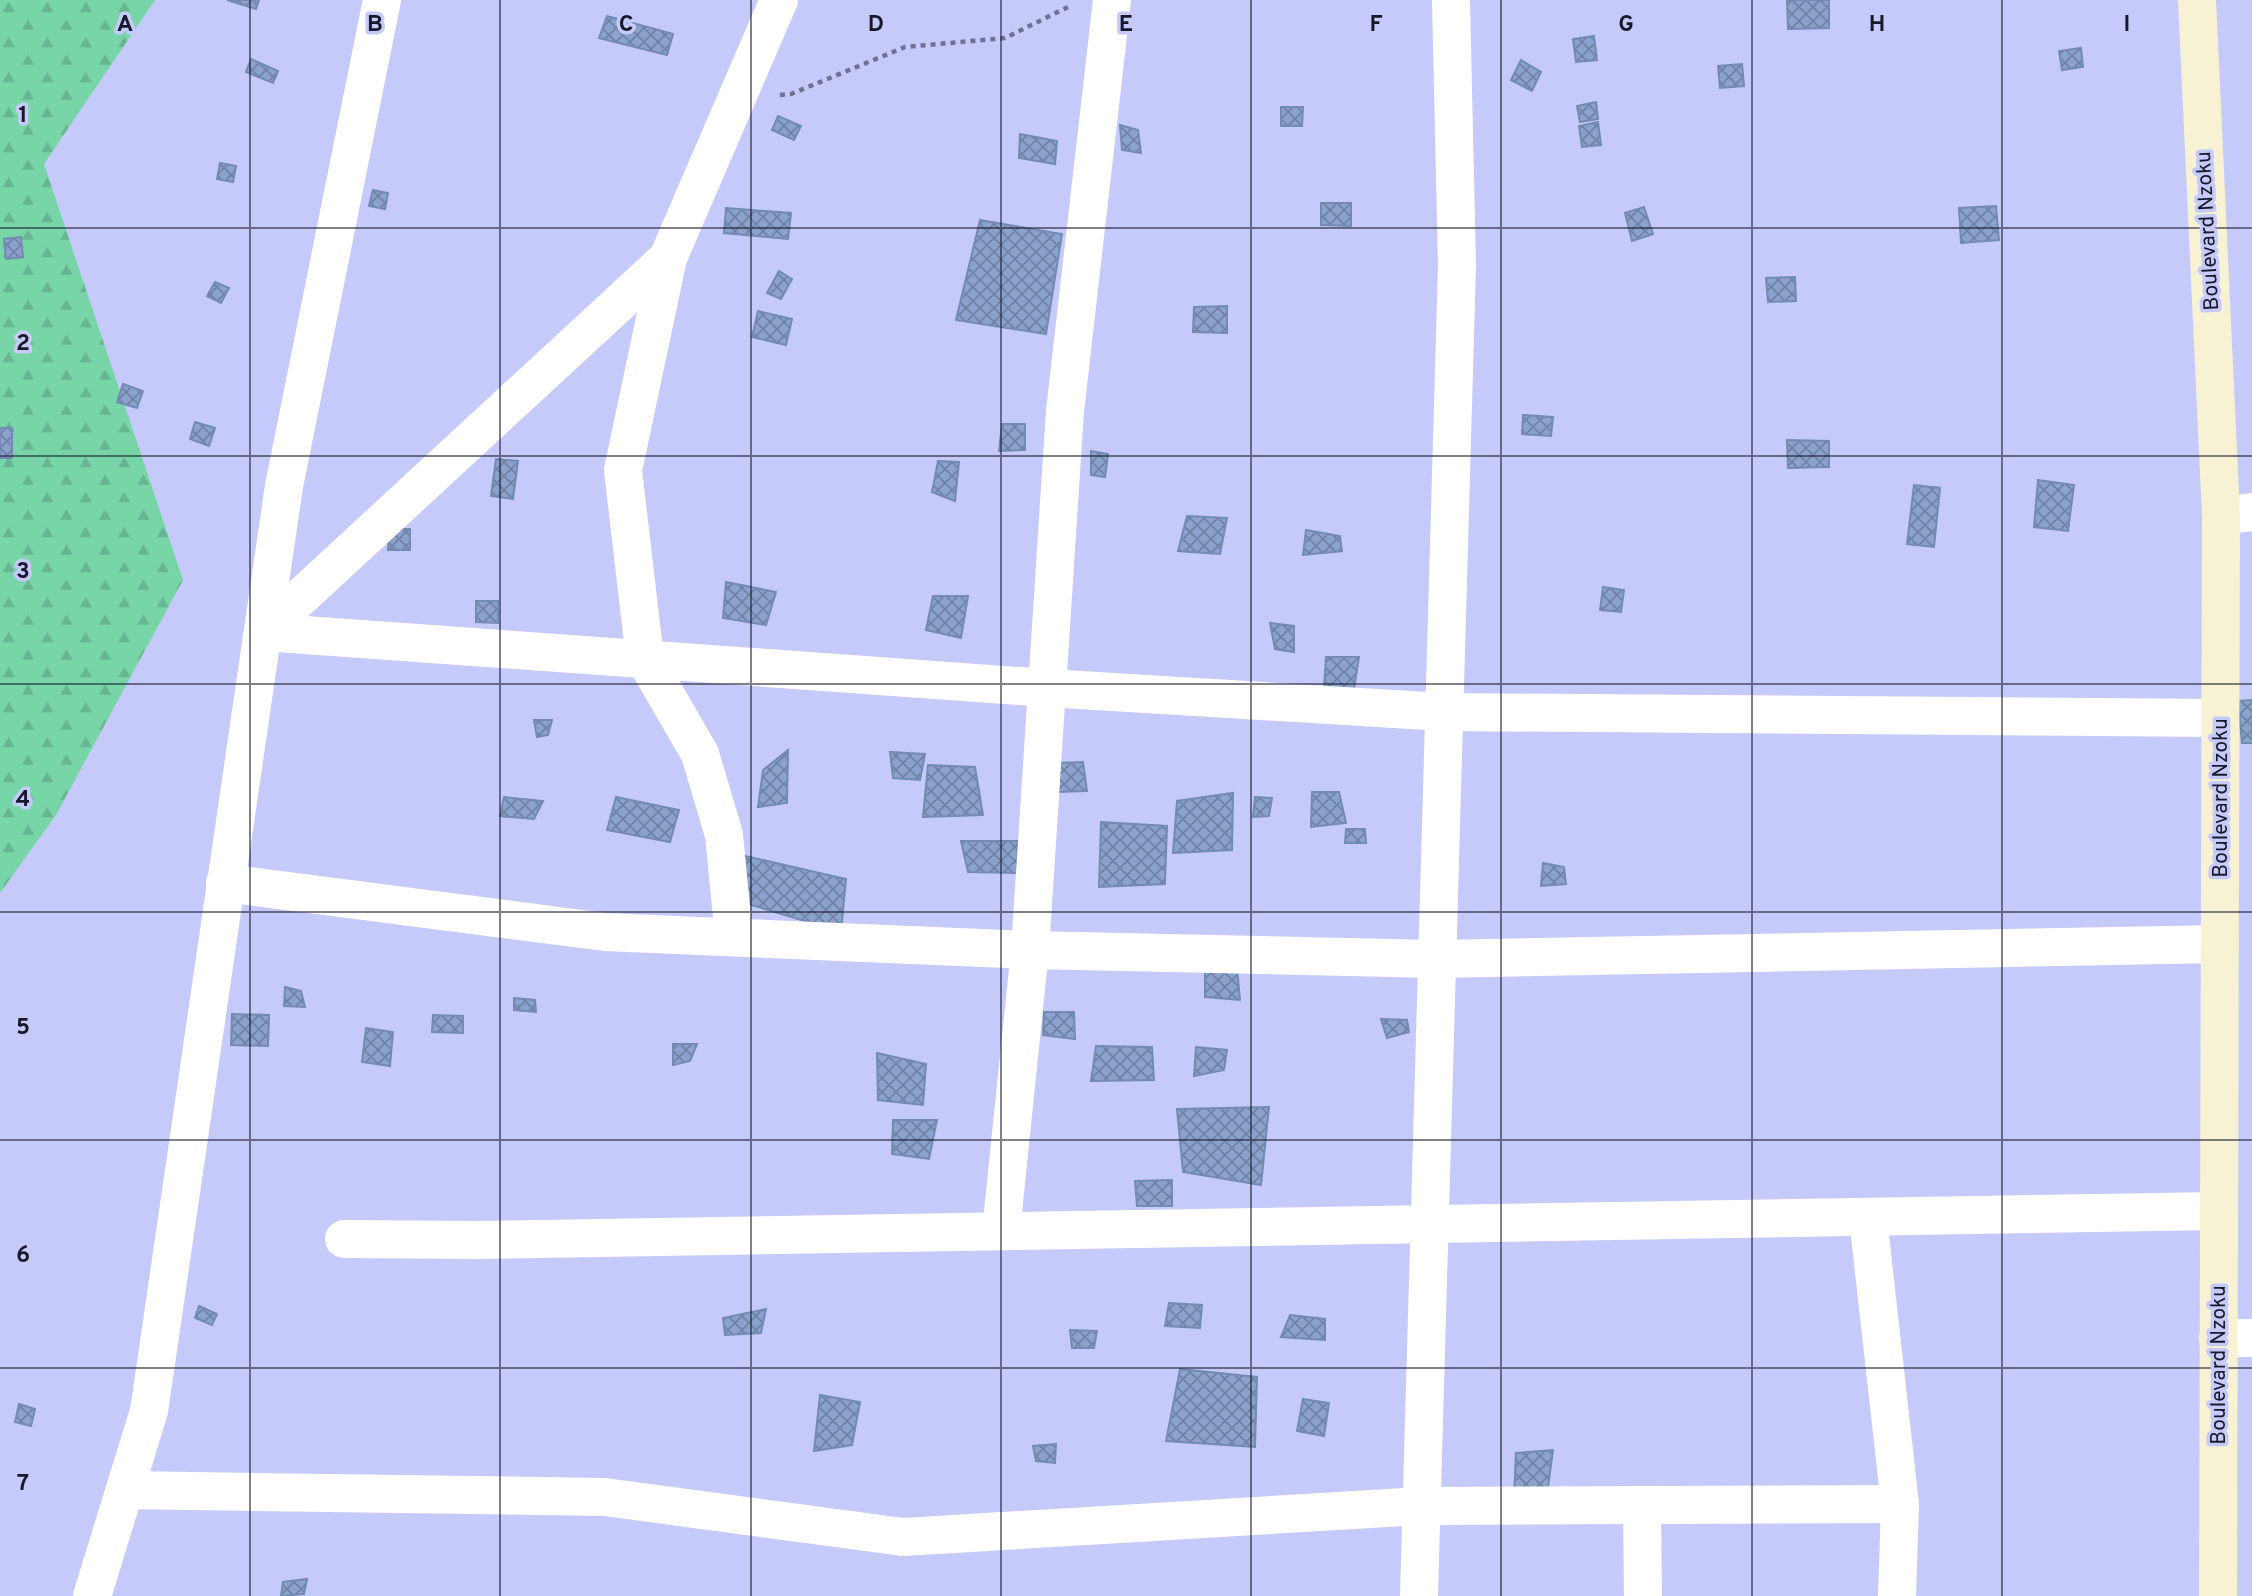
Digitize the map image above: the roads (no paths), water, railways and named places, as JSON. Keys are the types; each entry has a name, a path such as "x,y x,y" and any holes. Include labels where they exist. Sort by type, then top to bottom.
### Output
{"street":[{"path":"92,1596 149,1411 284,486 382,0"},
{"path":"734,937 724,835 700,754 645,659 623,470 668,258 779,0"},
{"path":"1001,1231 1030,950 1065,411 1112,0"},
{"path":"1419,1596 1457,265 1451,0"},
{"name":"Boulevard Nzoku","path":"2197,0 2236,514 2220,718 2218,1211 2235,1338 2218,1596"},
{"path":"262,632 668,258"},
{"path":"262,632 1047,688 1444,712 2220,718"},
{"path":"225,883 604,932 1030,950 1437,959 2220,944"},
{"path":"344,1239 477,1240 1430,1226 2218,1211"},
{"path":"1868,1218 1900,1504 1897,1596"},
{"path":"125,1490 606,1497 903,1537 1421,1506 1900,1504"},
{"path":"1642,1505 1643,1596"}]}
